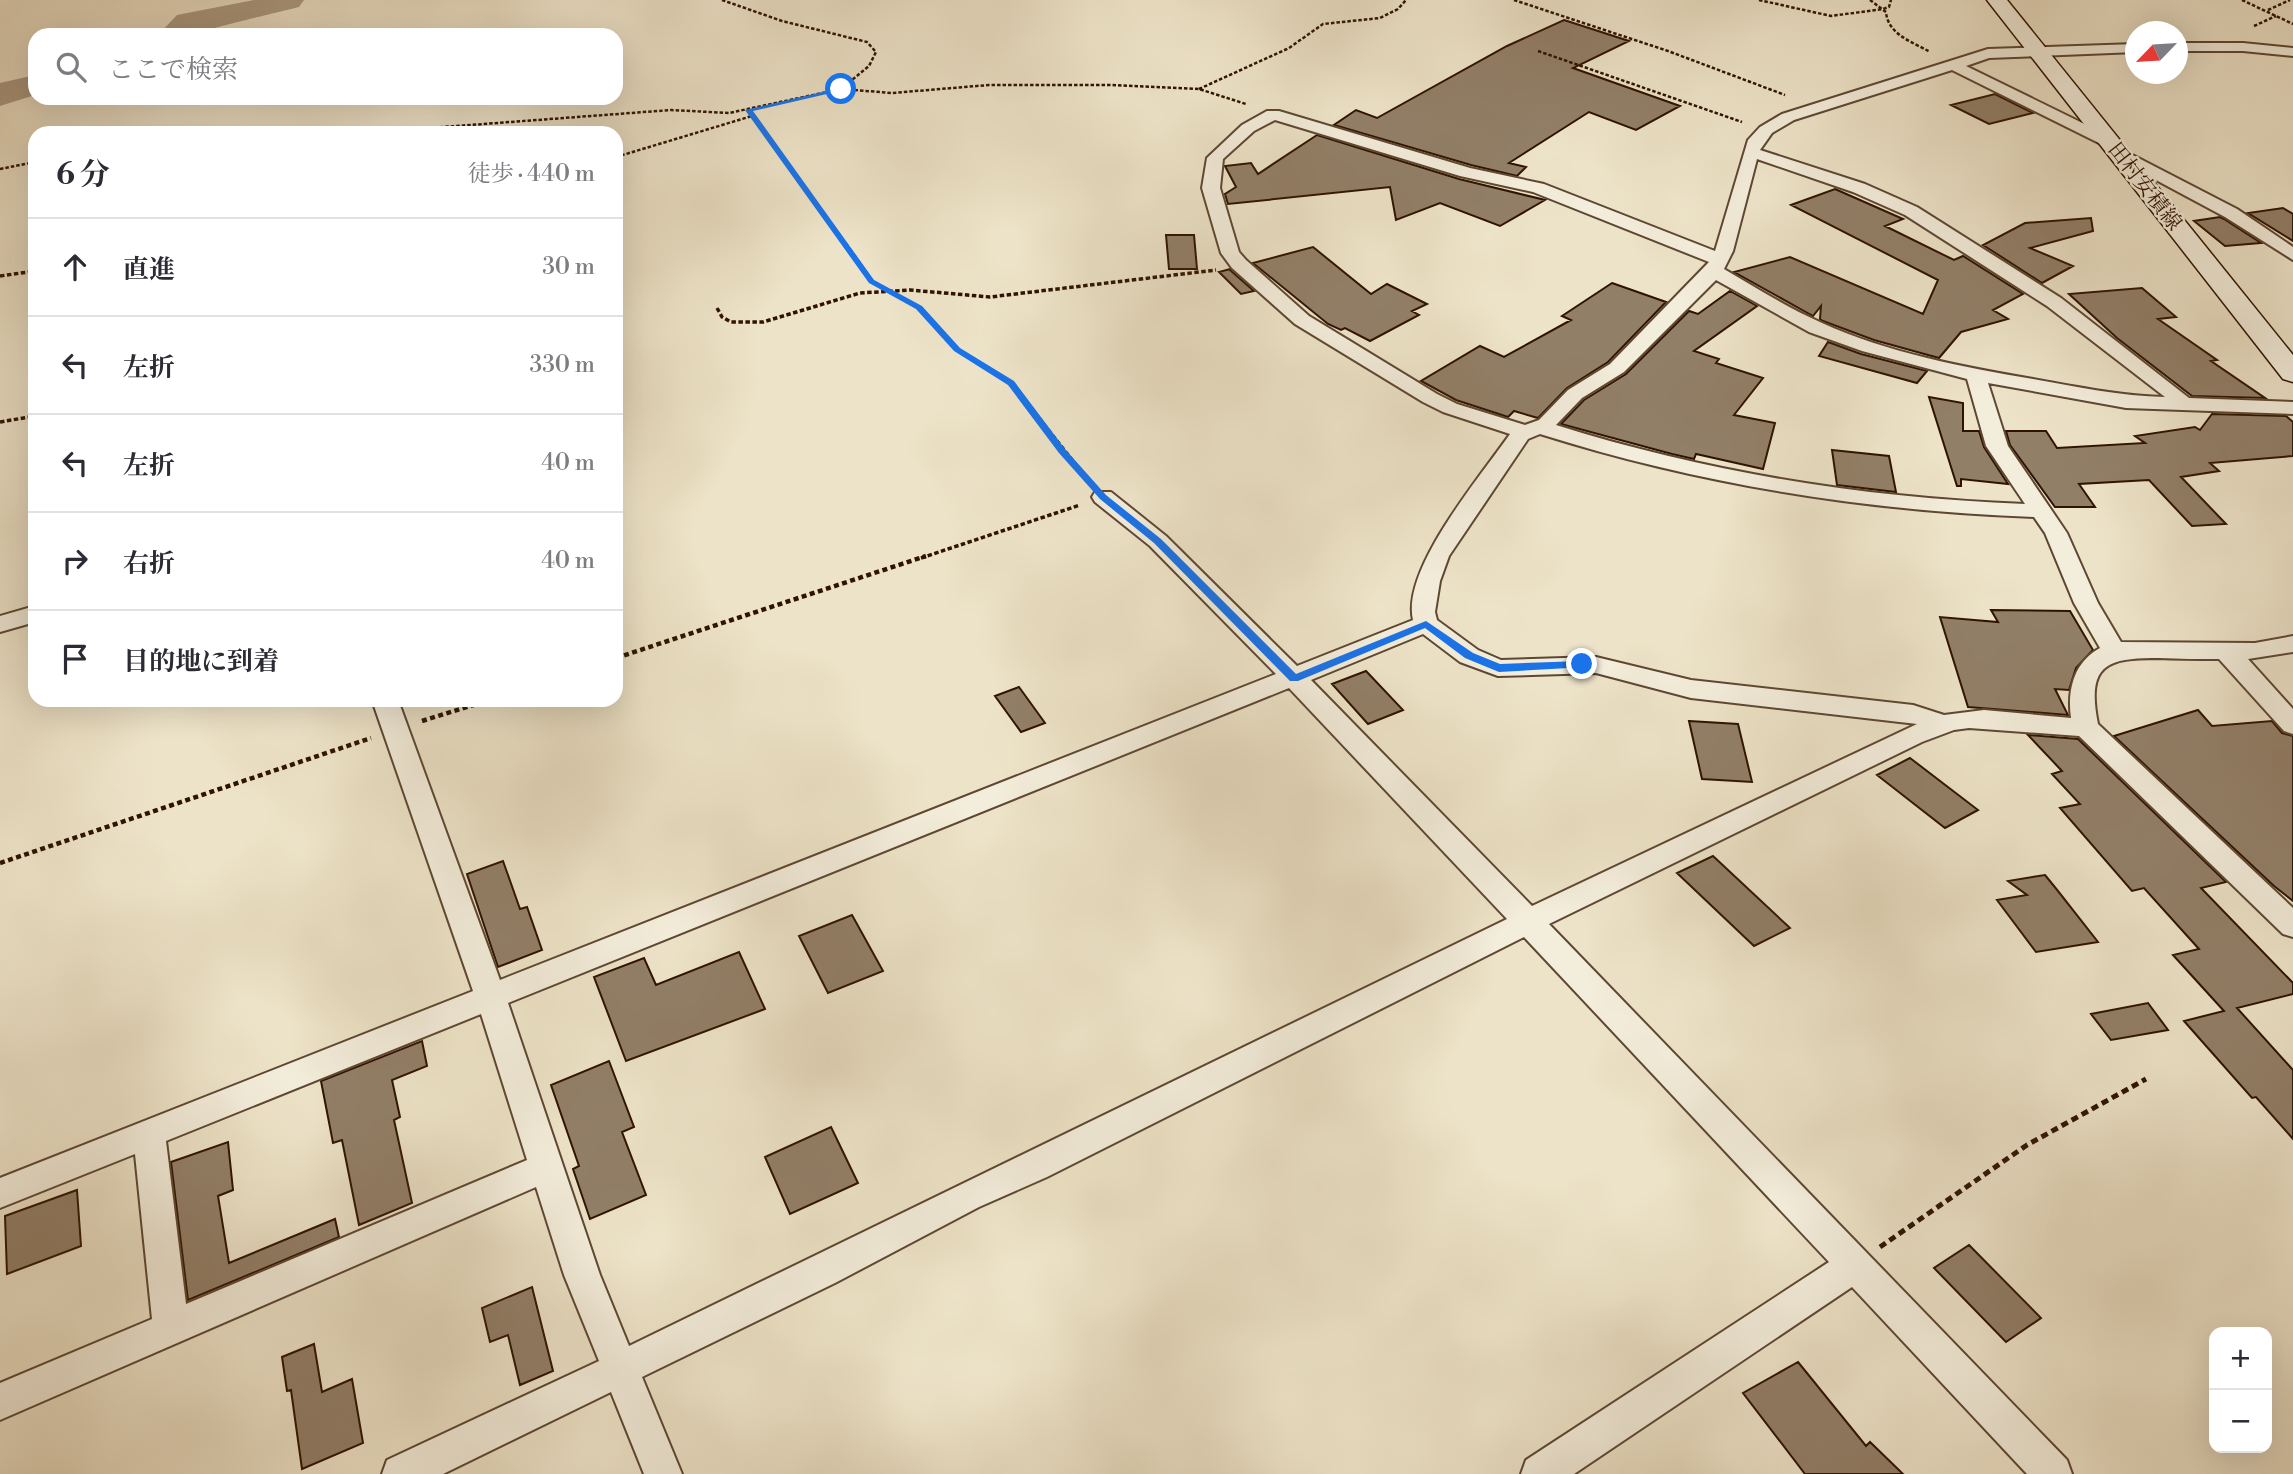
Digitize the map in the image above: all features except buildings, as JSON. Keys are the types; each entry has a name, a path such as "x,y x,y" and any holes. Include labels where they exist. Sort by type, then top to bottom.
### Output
{"main road":[{"name":"田村安積線","path":"1997,0 2290,364"}],"street":[{"path":"2188,47 2242,47 2293,52"},
{"path":"1945,724 1913,714 1691,689 1596,665 1499,668 1469,656 1426,624 1423,612 1428,581 1437,556 1459,520 1532,429 1551,421 1576,394 1617,368 1716,265 1751,153 1756,140 1766,130 1815,108 1988,54 2125,48"},
{"path":"1955,66 2116,149 2231,213 2293,255"},
{"path":"2042,511 1896,503 1764,484 1653,461 1450,408 1301,320 1235,259 1230,253 1211,188 1215,158 1248,128 1273,114 1466,172 1538,188 1716,265 1765,302 1816,328 1868,346 1976,374 2084,396 2185,406 2293,408"},
{"path":"1751,153 1768,156 1859,188 1911,211 2054,302 2171,391 2185,406"},
{"path":"1976,374 1981,399 1997,446 2056,533 2086,604 2114,651"},
{"path":"1103,497 1158,541 1294,679 1529,922 2053,1474"},
{"path":"0,624 28,616"},
{"path":"0,1193 1294,679 1426,624"},
{"path":"2293,644 2255,651 2114,651 2103,654 2090,665 2085,679 2083,716 2086,727 2293,926"},
{"path":"2226,651 2293,725"},
{"path":"387,707 491,998 544,1168 582,1275 663,1474"},
{"path":"401,1474 823,1272 967,1196 1035,1167 1583,894 1945,724 1976,719 2047,727 2086,727"},
{"path":"149,1133 171,1327"},
{"path":"0,1402 544,1168"},
{"path":"1540,1474 1853,1266"}],"path":[{"path":"722,0 782,21 867,42 876,52 875,60 841,89"},
{"path":"1199,89 1219,74 1270,59 1325,23 1380,19 1392,15 1406,0"},
{"path":"1514,0 1719,69 1815,108"},
{"path":"1759,0 1831,16 1883,9 1889,7 1891,0"},
{"path":"1870,0 1883,9 1894,30 1955,66"},
{"path":"2242,0 2293,24"},
{"path":"2268,10 2290,0"},
{"path":"1538,51 1766,130"},
{"path":"443,126 671,110 729,113 841,89 892,93 989,85 1110,85 1199,89 1273,114"},
{"path":"623,657 1103,497 1062,451 1011,383 957,349 919,308 872,282 749,110"},
{"path":"623,155 716,124 753,116"},
{"path":"0,169 28,163"},
{"path":"717,308 722,317 731,322 763,322 851,295 910,290 961,296 1003,295 1203,274 1235,259"},
{"path":"0,276 28,272"},
{"path":"0,422 28,417"},
{"path":"0,863 467,707"},
{"path":"1853,1266 2027,1145 2146,1079"}],"waterway":[{"path":"182,28 188,22 236,15 288,0"},
{"path":"0,96 28,86"}],"route":[{"path":"841,89 749,110 872,282 919,308 957,349 1011,383 1062,451 1103,497 1158,541 1294,679 1426,624 1469,656 1499,668 1547,668 1582,664"}]}
